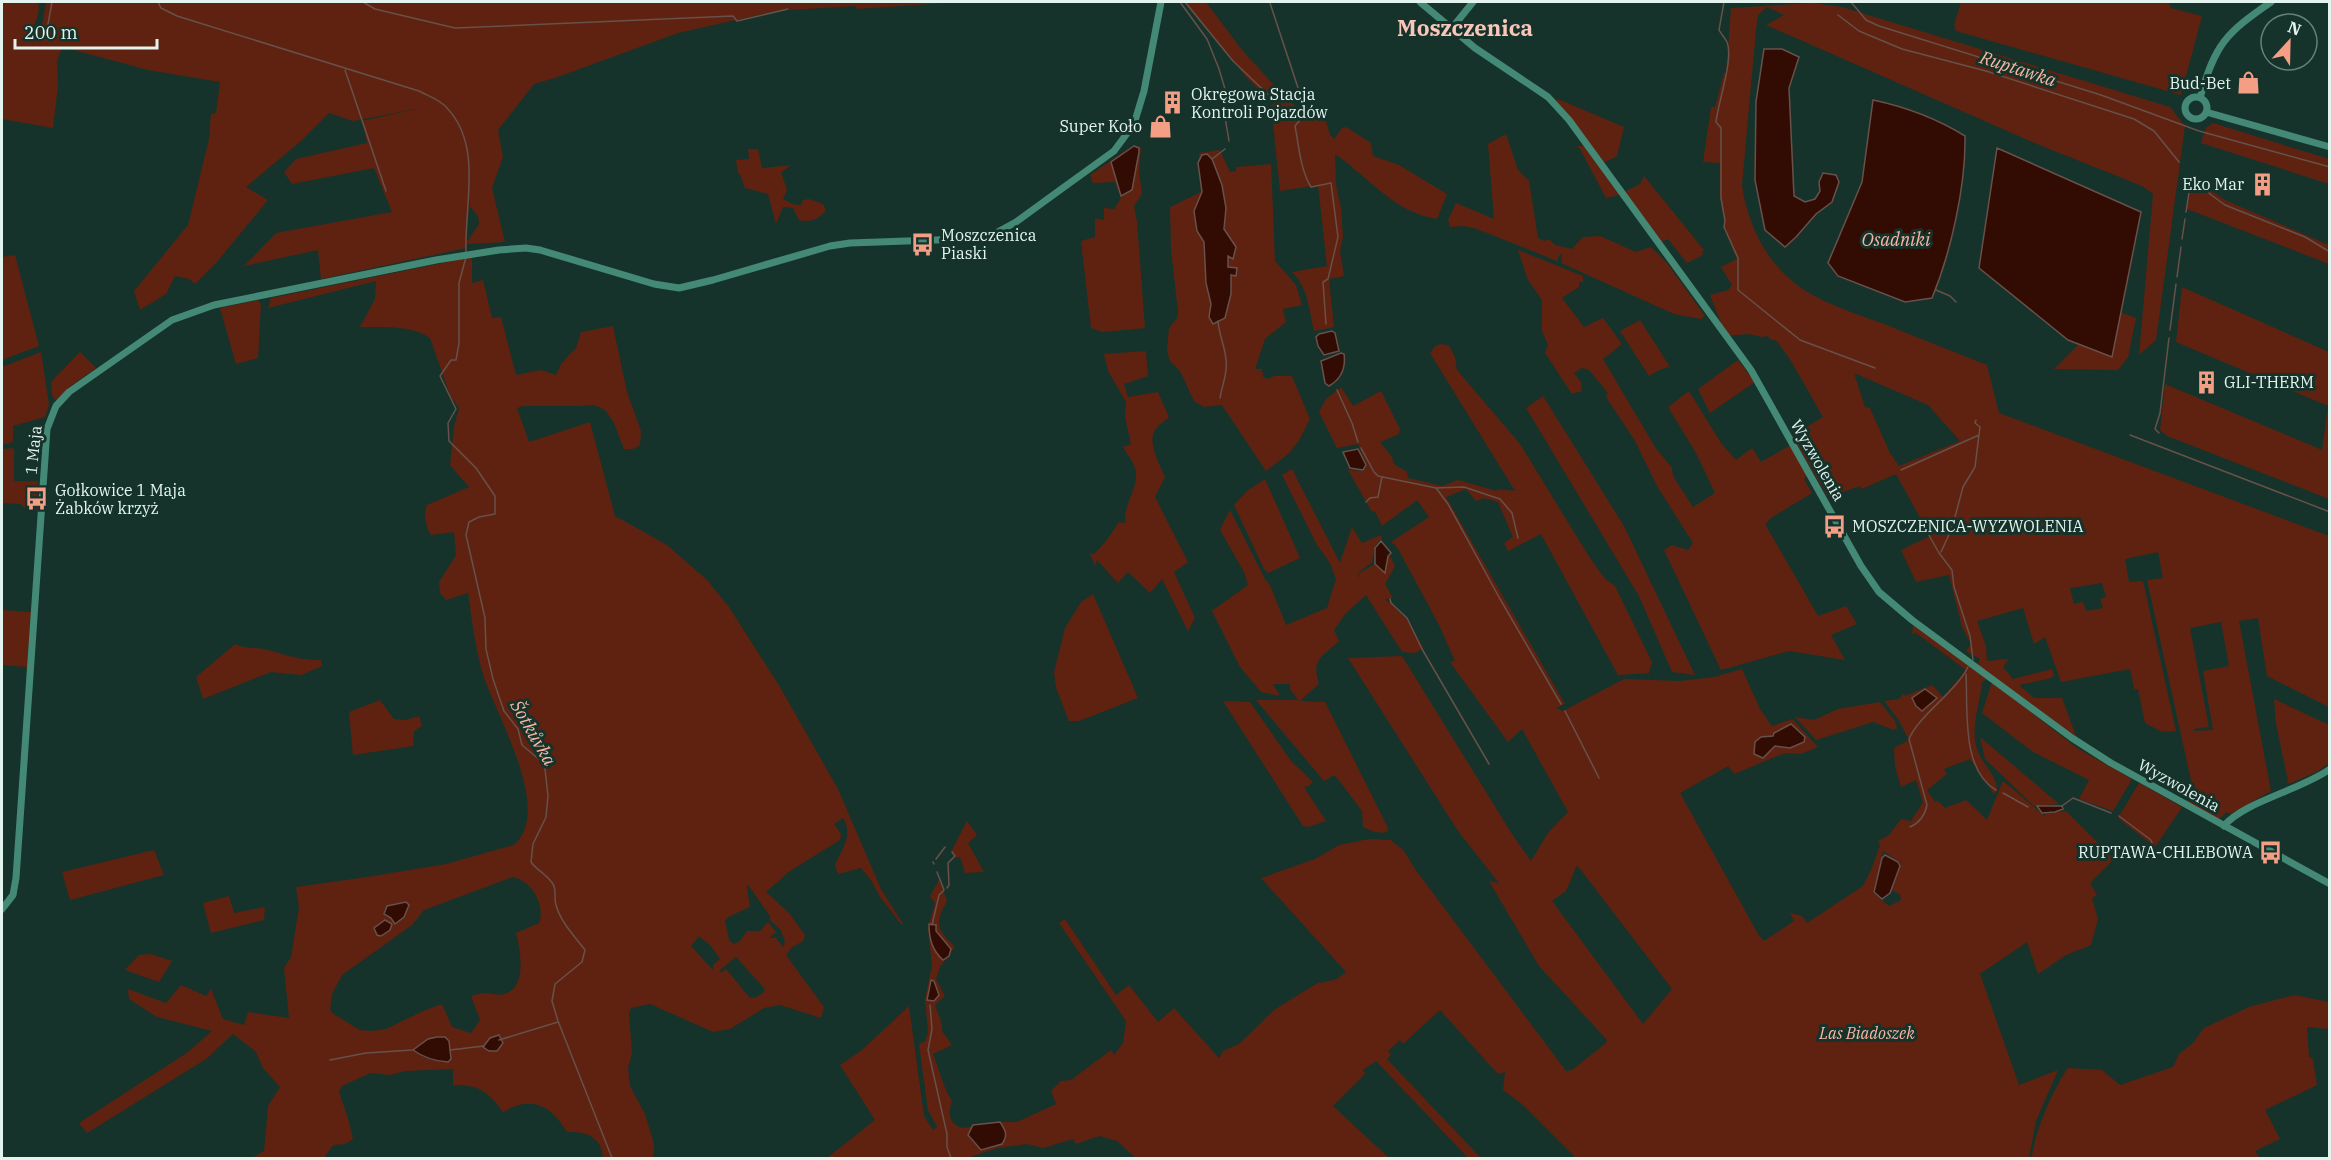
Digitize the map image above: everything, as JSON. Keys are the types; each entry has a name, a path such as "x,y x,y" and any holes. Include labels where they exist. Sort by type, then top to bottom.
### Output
{"street":[{"name":"1 Maja","path":"2,909 13,895 16,878 45,442 49,421 56,406 69,392 158,329 186,313 214,305 472,253 516,248 540,249 654,284 679,288 830,246 850,243 963,239 994,234 1016,222 1113,151 1130,132 1140,107 1161,2"},
{"name":"Wyzwolenia","path":"1420,2 1480,52 1548,97 1569,120 1751,370 1861,566 1879,591 1912,620 2072,738 2111,763 2330,884"},
{"path":"1452,28 1473,2"},
{"path":"2200,98 2217,50 2238,26 2271,2"},
{"path":"2194,97 2200,98 2207,105 2206,112 2198,118 2192,117 2187,113 2188,100 2194,97"},
{"path":"2206,112 2330,147"},
{"path":"2224,826 2236,814 2302,785 2330,769"}],"green space":[{"path":"2,2 38,2 39,12 32,29 26,36 42,25 46,2 962,2 857,9 856,6 790,10 789,8 678,33 534,84 498,130 503,157 492,188 505,242 467,244 467,242 466,248 321,279 318,250 244,266 276,233 392,212 374,168 292,184 284,172 296,159 367,143 362,121 421,108 353,121 329,113 301,141 246,187 268,200 216,263 195,284 189,279 175,276 166,294 140,310 134,291 188,225 209,139 211,114 216,113 220,82 148,70 59,46 62,47 57,61 58,86 53,128 2,119","holes":["469,192 470,207 478,216 479,224 467,242"]},
{"path":"1184,2 1206,2 1242,50 1283,95 1300,110 1325,117 1330,135 1334,139 1342,128 1346,127 1371,143 1373,156 1399,165 1447,194 1437,219 1421,215 1394,201 1335,154 1336,185 1341,208 1343,237 1340,251 1344,276 1329,279 1334,327 1314,331 1305,292 1292,272 1327,266 1318,185 1280,191 1271,105 1274,104 1247,78"},
{"path":"1961,2 2169,2 2171,8 2202,16 2181,95 1956,31 1954,25"},
{"path":"1812,3 1842,7 2170,107 2185,126 2156,340 2139,355 2153,194 2142,186 2037,144 1766,25 1784,15 1767,7 1758,15 1742,185 1756,233 1764,248 1784,274 1797,285 1829,303 1987,365 1999,413 2329,536 2329,707 2267,676 2258,618 2239,621 2271,791 2230,814 2227,812 2219,819 2187,802 2192,785 2147,580 2163,578 2158,552 2125,559 2129,582 2143,581 2176,731 2162,732 2145,723 2138,689 2134,689 2130,669 2061,682 2045,637 2034,644 2023,608 1977,621 1986,646 1987,661 2009,659 2003,667 2013,679 2052,669 2054,676 2048,679 2019,685 2034,698 2062,698 2076,736 2065,731 1977,666 1980,659 1966,651 1971,644 1962,627 1949,575 1916,582 1901,550 1930,536 1896,474 1862,489 1860,486 1828,497 1792,436 1823,417 1791,361 1777,341 1768,336 1748,334 1726,336 1710,295 1728,290 1732,285 1721,267 1737,259 1723,226 1725,225 1720,195 1720,163 1703,162 1711,107 1715,107 1724,73 1726,73 1731,8","holes":["1854,373 1928,405 1960,441 1899,466 1890,453 1870,408 1865,407","2102,583 2106,597 2100,599 2103,608 2086,611 2083,602 2074,604 2070,588","2221,622 2229,666 2203,671 2213,730 2194,731 2194,729 2209,727 2190,628"]},
{"path":"1558,99 1624,127 1617,156 1603,163 1556,101"},
{"path":"2213,123 2329,159 2329,184 2201,143 2206,128"},
{"path":"1506,134 1518,170 1529,181 1538,238 1544,241 1549,239 1555,245 1572,249 1583,237 1600,236 1636,252 1651,247 1667,263 1705,316 1701,319 1674,314 1561,263 1562,255 1560,254 1557,261 1477,229 1464,226 1450,227 1448,220 1456,203 1494,219 1488,144"},
{"path":"1134,145 1141,147 1139,172 1142,194 1134,206 1145,328 1102,332 1091,328 1081,241 1095,237 1095,218 1104,220 1104,208 1114,209 1121,198 1115,182 1093,183 1090,175"},
{"path":"1576,146 1584,146 1619,195 1606,198 1580,149"},
{"path":"748,149 758,149 762,168 792,165 781,172 787,190 783,199 792,204 801,205 803,200 809,199 823,204 826,210 824,213 814,220 803,221 799,220 793,208 783,207 776,224 768,194 745,188 738,174 736,160 749,159"},
{"path":"1220,150 1230,172 1236,171 1236,167 1271,164 1275,261 1296,285 1302,305 1283,309 1286,322 1265,339 1255,369 1262,369 1263,377 1269,379 1274,376 1292,376 1310,419 1298,442 1288,454 1266,471 1222,405 1204,407 1194,401 1180,371 1170,361 1167,351 1169,328 1177,318 1178,311 1171,250 1170,207 1201,192 1199,153"},
{"path":"2193,172 2209,189 2225,200 2329,245 2329,264 2187,209"},
{"path":"1644,176 1704,250 1703,255 1687,263 1668,239 1661,242 1624,192 1640,184"},
{"path":"1518,250 1583,276 1583,282 1579,282 1579,287 1562,298 1584,327 1603,318 1622,344 1603,359 1655,447 1672,468 1673,476 1693,507 1715,493 1696,453 1668,407 1689,391 1721,443 1736,460 1752,448 1761,462 1791,445 1808,475 1804,479 1812,493 1765,524 1818,616 1846,606 1857,624 1831,635 1845,660 1789,651 1721,670 1664,550 1672,545 1688,550 1693,543 1657,486 1635,441 1606,397 1608,393 1589,370 1582,368 1574,373 1581,382 1582,391 1572,394 1545,353 1548,345 1542,331 1542,300 1528,280"},
{"path":"15,255 39,346 2,360 2,257"},
{"path":"472,257 472,283 483,280 492,318 501,317 516,375 541,370 556,375 561,364 576,348 581,332 613,326 627,392 641,431 640,445 633,449 624,449 614,423 606,411 594,405 517,408 529,442 590,422 615,516 667,545 707,580 729,607 780,687 838,789 881,889 903,924 880,897 861,868 838,874 835,865 847,836 843,818 834,824 841,834 840,840 790,871 766,892 789,913 805,935 803,941 791,948 786,955 824,1007 821,1018 780,1005 764,1008 730,1029 713,1032 650,1004 631,1008 629,1013 632,1053 628,1068 630,1086 645,1114 654,1144 653,1158 603,1158 600,1145 596,1140 586,1134 567,1132 548,1110 540,1106 523,1104 503,1112 493,1099 482,1091 470,1086 453,1085 453,1069 405,1071 390,1075 370,1073 342,1086 339,1092 353,1139 345,1144 333,1145 324,1158 252,1158 264,1151 268,1106 280,1087 263,1068 256,1052 233,1034 206,1059 87,1133 79,1123 188,1052 212,1031 157,1017 129,999 128,989 166,1003 181,985 206,996 211,989 223,1019 244,1025 248,1012 289,1018 284,968 291,957 299,907 296,887 446,864 514,845 525,829 528,809 525,786 509,736 483,674 468,593 446,600 440,593 439,582 456,555 454,532 431,535 425,512 427,505 469,487 450,465 454,427 459,408 450,395 430,338 406,329 360,327 375,299 376,281 268,308 271,298","holes":["513,877 526,883 539,901 541,916 539,923 516,933 520,967 517,984 512,990 502,995 483,993 471,996 480,1020 471,1033 452,1027 442,1004 386,1029 371,1031 360,1030 335,1015 330,1010 332,994 342,975 412,925 424,910","748,885 770,916 770,920 782,931 785,941 783,947 776,938 769,938 776,932 768,922 760,931 747,931 740,941 734,944 729,940 725,921 728,917 750,907","395,903 409,905 404,917 395,924 384,910","699,936 711,946 720,959 713,965 713,970 691,946","736,957 765,991 757,997 750,998 726,969 721,973 720,970","428,1039 449,1041 451,1059 440,1060 422,1056 413,1050"]},
{"path":"2182,287 2329,352 2329,499 2167,436 2160,430 2165,384 2322,450 2328,406 2176,342"},
{"path":"258,300 261,304 258,358 236,364 220,308"},
{"path":"2120,312 2136,318 2128,357 2118,370 2054,369 2080,343"},
{"path":"1640,320 1670,367 1649,376 1620,331"},
{"name":"Las Biadoszek","path":"1441,344 1449,346 1455,357 1457,370 1520,444 1590,558 1605,579 1615,586 1652,662 1649,673 1618,675 1541,534 1508,551 1504,543 1513,537 1498,502 1484,498 1476,501 1466,489 1446,497 1565,704 1556,708 1563,711 1624,679 1680,681 1714,677 1742,669 1760,709 1772,726 1792,719 1818,747 1801,754 1785,753 1734,774 1728,766 1680,793 1764,941 1794,921 1790,913 1802,916 1807,923 1863,886 1880,845 1878,841 1889,835 1901,819 1911,821 1923,802 1916,780 1901,787 1895,766 1894,748 1909,740 1898,719 1884,701 1899,699 1904,693 1905,696 1932,685 1943,697 1966,670 1916,633 1912,634 1913,626 1987,679 1982,682 1975,724 1975,741 1979,755 1995,780 1997,791 1994,794 1970,759 1944,769 1947,774 1927,790 1935,802 1938,801 1945,808 1966,800 1987,820 2003,781 2046,817 2045,814 2066,811 2114,859 2090,883 2097,895 2092,898 2098,919 2091,945 2066,955 2038,974 2027,942 1980,974 2019,1085 2058,1070 2036,1121 2029,1158 1576,1158 1523,1105 1503,1090 1505,1072 1498,1074 1440,1010 1403,1044 1400,1040 1388,1051 1391,1055 1387,1059 1479,1158 1468,1158 1376,1061 1363,1070 1365,1074 1333,1106 1389,1158 1136,1158 1117,1141 1099,1136 1076,1144 1073,1139 1043,1148 1027,1144 997,1148 967,1158 827,1158 875,1120 840,1065 862,1050 909,1006 924,1116 933,1130 937,1127 928,1110 919,1044 925,1041 928,1033 925,998 932,966 928,928 935,903 930,896 939,880 947,901 940,915 939,926 955,947 940,967 936,979 945,996 935,1005 942,1024 942,1031 952,1045 933,1054 952,1101 950,1117 957,1126 962,1128 1017,1122 1056,1104 1051,1091 1061,1081 1071,1080 1111,1050 1114,1055 1123,1043 1126,1021 1059,923 1065,919 1116,995 1129,985 1158,1022 1174,1008 1219,1058 1223,1051 1239,1044 1274,1010 1319,982 1337,979 1346,972 1261,878 1315,859 1339,845 1369,839 1391,840 1404,851 1415,869 1566,1071 1572,1070 1606,1043 1607,1040 1539,966 1489,881 1499,883 1458,831 1348,658 1402,656 1531,861 1548,833 1568,812 1522,729 1508,742 1450,662 1455,661 1439,625 1397,547 1391,542 1429,517 1417,500 1382,526 1375,511 1372,512 1348,470 1363,471 1367,466 1358,444 1337,448 1319,412 1326,399 1341,387 1353,406 1381,391 1400,429 1399,434 1380,442 1392,457 1394,464 1407,472 1408,478 1442,486 1458,480 1497,491 1497,489 1515,491 1430,353 1435,346","holes":["1883,851 1901,863 1892,890 1900,894 1901,900 1889,906 1873,893","1577,865 1672,989 1643,1024 1552,901 1566,891"]},
{"path":"1146,351 1148,376 1124,384 1128,397 1158,392 1169,417 1156,428 1153,435 1155,454 1165,477 1155,497 1188,562 1174,572 1195,618 1188,631 1162,579 1150,593 1128,572 1118,583 1097,560 1095,566 1090,553 1094,554 1119,522 1125,523 1126,510 1136,479 1135,467 1123,447 1131,444 1125,417 1126,402 1108,371 1104,354"},
{"path":"41,352 49,405 45,417 13,426 13,442 2,445 2,367"},
{"path":"80,352 96,368 55,400 52,395 51,382"},
{"path":"1738,360 1755,382 1710,413 1698,389"},
{"path":"1543,396 1624,526 1695,675 1672,672 1639,596 1526,408"},
{"path":"14,448 14,481 38,481 37,509 24,508 21,504 2,503 2,449"},
{"path":"1292,469 1340,563 1352,527 1362,543 1381,535 1382,538 1375,546 1372,562 1357,574 1362,581 1358,574 1375,564 1384,572 1388,556 1390,556 1395,566 1385,584 1393,598 1385,599 1406,618 1423,647 1416,653 1402,652 1366,595 1346,613 1334,630 1339,641 1323,655 1317,664 1319,684 1300,701 1325,702 1387,826 1388,831 1382,833 1363,827 1362,811 1338,779 1334,775 1324,781 1256,700 1298,700 1290,689 1290,684 1273,684 1280,696 1261,692 1240,667 1211,609 1213,610 1248,585 1244,572 1220,530 1230,510 1270,585 1286,625 1327,608 1336,579 1330,563 1317,545 1282,475"},
{"path":"1265,479 1300,558 1268,573 1234,505 1247,491"},
{"path":"1093,594 1138,698 1079,721 1069,721 1056,688 1054,672 1065,628 1081,602"},
{"path":"2,610 31,612 27,667 2,665"},
{"path":"235,644 297,658 321,660 322,666 301,675 271,672 203,699 196,677"},
{"path":"1992,682 2077,748 2132,779 2113,811 2079,799 2089,780 2033,752 1982,713"},
{"path":"2274,699 2329,725 2329,763 2318,771 2289,784 2285,783 2288,781 2276,724"},
{"path":"380,700 394,719 406,720 419,716 422,726 414,731 413,746 353,755 349,712"},
{"path":"1223,701 1250,702 1291,761 1313,782 1304,787 1326,821 1308,827 1303,826"},
{"path":"1880,702 1895,721 1897,728 1894,730 1873,722 1816,740 1795,717 1814,720 1838,709"},
{"path":"1980,737 2059,804 2034,806 1985,759"},
{"path":"2139,783 2182,807 2155,847 2118,818"},
{"path":"967,821 977,835 968,843 984,872 965,873 960,857 955,857 951,852"},
{"path":"154,850 164,875 70,900 62,872"},
{"path":"229,896 234,913 265,907 264,920 211,933 203,903"},
{"path":"151,954 172,961 159,982 125,970 139,955"},
{"path":"2294,995 2329,1002 2329,1029 2307,1027 2309,1057 2313,1059 2317,1085 2265,1110 2280,1139 2255,1151 2260,1158 2032,1158 2036,1136 2045,1112 2056,1087 2068,1068 2102,1070 2120,1085 2173,1067 2179,1054 2193,1043 2204,1028 2249,1007"}],"water":[{"path":"1764,49 1782,49 1799,57 1789,88 1794,196 1805,202 1815,199 1820,191 1819,182 1823,173 1836,175 1839,182 1832,202 1816,214 1785,247 1765,230 1755,180 1756,102"},
{"name":"Osadniki","path":"1873,100 1921,114 1965,136 1963,176 1956,218 1932,298 1905,302 1838,276 1828,263 1862,182"},
{"path":"1134,146 1139,148 1139,152 1132,190 1121,196 1111,162"},
{"path":"1997,148 2141,212 2112,357 2068,340 1979,268"},
{"path":"1207,154 1212,159 1222,185 1226,208 1224,229 1236,247 1233,259 1228,256 1228,267 1237,268 1236,276 1231,275 1231,294 1225,318 1213,324 1209,317 1211,304 1206,283 1204,242 1197,231 1194,211 1202,192 1198,163 1202,155"},
{"path":"1332,331 1335,333 1339,351 1324,355 1318,346 1316,337"},
{"path":"1341,353 1344,354 1343,368 1337,380 1329,386 1325,383 1321,361"},
{"path":"1358,449 1366,465 1363,470 1350,468 1343,452"},
{"path":"1381,541 1391,553 1388,556 1385,573 1375,564 1375,548"},
{"path":"1925,689 1937,698 1922,711 1912,698"},
{"path":"1791,724 1805,737 1804,742 1790,748 1775,746 1763,758 1754,754 1755,742 1761,737 1773,736 1774,733"},
{"path":"2037,806 2062,806 2063,809 2042,813"},
{"path":"1885,855 1898,862 1900,866 1890,893 1882,899 1874,892 1882,858"},
{"path":"406,902 409,905 404,917 395,924 384,914 387,906"},
{"path":"385,920 392,924 390,930 381,936 377,935 374,928"},
{"path":"929,924 936,925 936,931 951,949 949,956 943,960 932,944"},
{"path":"931,980 934,981 939,995 934,1001 927,1000"},
{"path":"499,1035 503,1043 497,1051 489,1051 483,1047 490,1038"},
{"path":"445,1037 449,1041 451,1059 448,1062 429,1059 413,1050 428,1039"},
{"path":"1000,1122 1005,1133 1002,1144 981,1150 968,1135 973,1125"}],"waterway":[{"path":"46,35 52,2"},
{"path":"158,2 161,8 177,16 419,91 438,100 458,123 465,140 469,177 466,253"},
{"path":"363,2 375,9 455,28 733,16 737,21 788,9"},
{"path":"1180,2 1207,39 1219,69 1225,89 1223,105 1229,141"},
{"path":"1185,2 1233,61 1276,102"},
{"path":"1724,2 1719,30 1727,42 1729,59 1716,122 1721,128 1721,198 1724,227 1738,258 1738,290 1800,340 1875,368"},
{"path":"1851,2 1866,20 1879,26 2101,95 2199,131 2330,167"},
{"path":"1270,3 1306,112 1303,118"},
{"name":"Ruptawka","path":"1838,15 1859,31 1902,49 1986,71 2134,119 2154,131 2179,162"},
{"path":"345,70 386,191"},
{"path":"1300,120 1295,126 1304,173 1311,187 1331,183 1338,237 1328,279 1323,282 1326,324"},
{"path":"1212,159 1225,149"},
{"name":"Ruptawka","path":"2193,176 2210,194 2225,205 2305,237 2330,252"},
{"path":"2186,212 2190,186 2195,179"},
{"path":"2182,239 2185,219"},
{"path":"2177,277 2181,247"},
{"name":"Šotkůvka","path":"466,257 459,283 459,343 456,360 451,360 440,376 456,409 448,423 449,441 476,468 495,496 495,514 479,517 469,522 466,535 485,618 486,649 504,711 518,729 522,745 541,761 545,769 548,796 546,817 533,844 531,862 552,882 555,888 556,905 561,917 585,950 582,962 555,984 552,1001 612,1158"},
{"path":"2170,330 2176,284"},
{"path":"1936,290 1950,296 1956,302"},
{"path":"1218,321 1226,365 1220,398"},
{"path":"2159,433 2155,429 2160,413 2169,338"},
{"path":"1337,390 1358,442"},
{"path":"1941,552 1952,528 1963,487 1975,467 1980,427 1975,423 1976,420"},
{"path":"1901,470 1979,435"},
{"path":"2130,435 2330,512"},
{"path":"1361,448 1378,476 1436,488 1464,487 1500,499 1512,513 1518,538"},
{"path":"1366,502 1370,498 1378,497 1382,477"},
{"path":"1436,488 1448,504 1561,704"},
{"path":"1921,521 1939,553 1952,570 1954,587 1970,636 1973,660"},
{"path":"1390,599 1391,603 1407,618 1422,649 1489,764"},
{"path":"1910,827 1921,818 1927,805 1909,739 1921,721 1955,686 1968,667"},
{"path":"1966,674 1967,721 1972,754 1985,781 1996,790"},
{"path":"1565,711 1599,778"},
{"path":"2003,793 2028,807"},
{"path":"2062,806 2073,798 2111,813"},
{"path":"2119,816 2151,840 2153,845"},
{"path":"936,859 945,847"},
{"path":"947,888 949,885 948,863 955,856 952,852"},
{"path":"932,925 939,895 944,890 937,872"},
{"path":"930,1005 932,1029 928,1050 951,1158"},
{"path":"499,1040 558,1022"},
{"path":"450,1050 484,1046"},
{"path":"330,1060 366,1053 412,1050"}],"place":[{"name":"Bud-Bet","path":"2249,83"},
{"name":"Okręgowa Stacja Kontroli Pojazdów","path":"1173,103"},
{"name":"Super Koło","path":"1160,126"},
{"name":"Eko Mar","path":"2262,184"},
{"name":"Moszczenica Piaski","path":"923,244"},
{"name":"GLI-THERM","path":"2206,382"},
{"name":"Gołkowice 1 Maja Żabków krzyż","path":"37,499"},
{"name":"MOSZCZENICA-WYZWOLENIA","path":"1834,526"},
{"name":"RUPTAWA-CHLEBOWA","path":"2271,852"}],"district":[{"name":"Moszczenica","path":"1465,28"}]}
